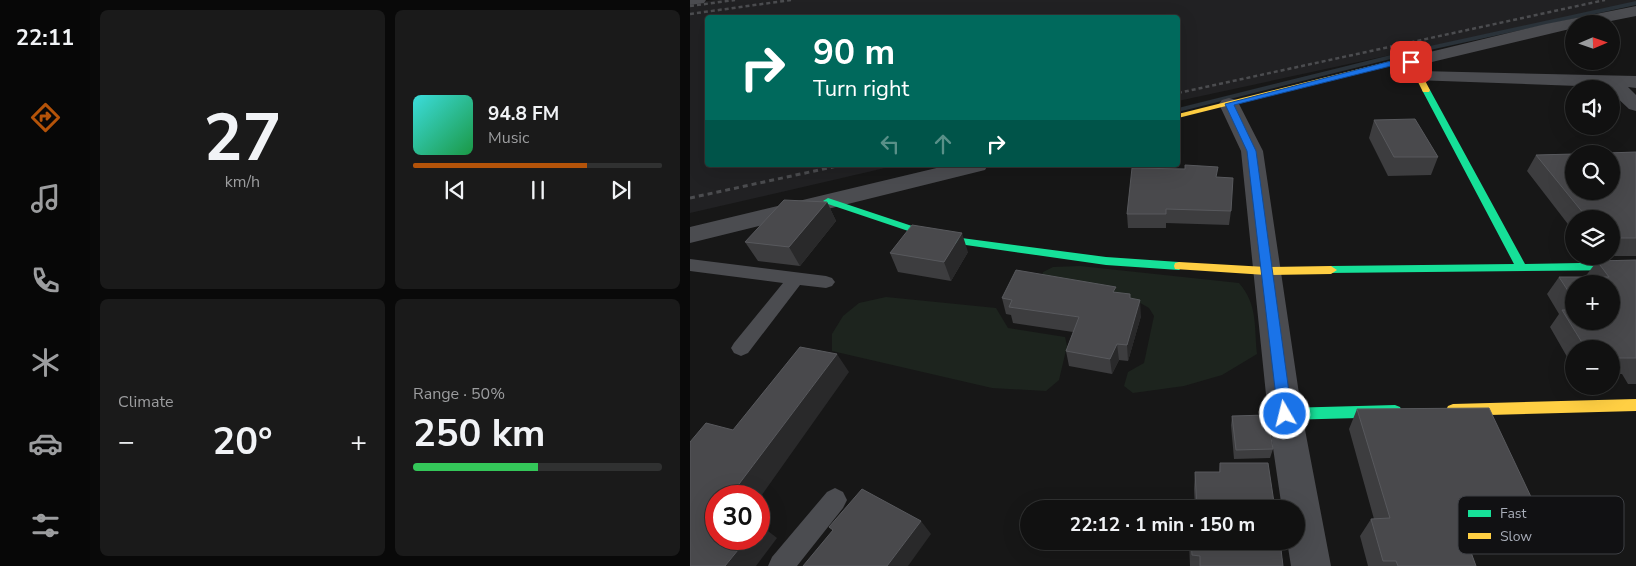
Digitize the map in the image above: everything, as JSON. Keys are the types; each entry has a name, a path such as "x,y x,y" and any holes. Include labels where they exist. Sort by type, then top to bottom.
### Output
{"street":[{"path":"690,1 699,0"},
{"path":"1415,69 1546,29 1636,11"},
{"path":"1180,116 1395,62 1415,69 1594,80"},
{"path":"1415,69 1521,267"},
{"path":"1620,81 1636,82"},
{"path":"1620,90 1636,105"},
{"path":"1229,104 1252,151 1285,414 1311,566"},
{"path":"690,235 969,167"},
{"path":"828,201 938,238 1106,261 1266,271 1636,266"},
{"path":"1442,410 1636,405"},
{"path":"1285,414 1403,411"}],"lane":[{"path":"690,264 826,282"},
{"path":"741,348 796,278"},
{"path":"782,566 835,500"}],"shaded area":[{"path":"715,0 1636,0 1636,2 1576,15 1565,15 1565,17 1180,101 1180,15 705,15 705,167 889,167 690,213 690,3"},
{"path":"1080,266 1239,283 1245,291 1252,308 1257,354 1222,375 1184,386 1133,393 1124,386 1128,372 1144,363 1154,316 1149,308 1135,300 1040,280 1043,272 1053,267"},
{"path":"886,297 996,308 1008,328 1065,337 1067,346 1059,380 1046,391 992,388 832,351 832,334 843,316 859,303"}],"building":[{"path":"1415,119 1438,157 1394,157 1374,120"},
{"path":"1636,152 1636,238 1620,238 1620,210 1581,210 1573,200 1620,200 1620,153"},
{"path":"1565,154 1565,191 1536,155"},
{"path":"1185,165 1218,167 1216,177 1233,178 1231,211 1166,209 1166,214 1127,214 1132,168 1185,169"},
{"path":"784,200 827,202 789,247 745,242"},
{"path":"912,225 962,233 944,262 890,253"},
{"path":"1620,260 1636,260 1636,358 1620,358 1620,340 1580,340 1574,330 1620,330 1620,275 1608,275 1600,265 1620,265"},
{"path":"1016,270 1116,287 1113,292 1130,294 1130,298 1140,300 1127,345 1117,344 1110,359 1066,351 1079,317 1009,307 1012,300 1002,298"},
{"path":"1559,277 1565,277 1565,286"},
{"path":"800,347 837,354 738,485 705,485 705,550 738,550 725,566 690,566 690,442 706,423 733,430"},
{"path":"1489,408 1531,496 1458,496 1458,554 1472,554 1476,566 1398,566 1396,561 1383,561 1371,519 1390,518 1357,409"},
{"path":"1267,415 1273,449 1236,450 1232,416"},
{"path":"1220,463 1268,463 1274,500 1197,500 1195,472 1220,472"},
{"path":"862,489 921,521 887,566 803,566 833,530 829,527"},
{"path":"1192,550 1281,550 1283,566 1200,566 1200,556 1192,555"}],"waterway":[{"path":"1180,110 1407,53 1636,3"}],"railway":[{"path":"690,6 735,0"},
{"path":"690,14 791,0"},
{"path":"1180,93 1605,0"},
{"path":"690,198 833,167"}],"traffic: fast":[{"path":"1426,90 1521,267"},
{"path":"828,201 938,238 1106,261 1179,266"},
{"path":"1331,270 1636,266"},
{"path":"1285,414 1395,411"}],"traffic: slow":[{"path":"1180,116 1395,62 1411,62 1426,90"},
{"path":"1179,266 1266,271 1331,270"},
{"path":"1453,410 1636,405"}],"route":[{"path":"1285,414 1252,151 1229,104 1395,62 1411,62"}]}
